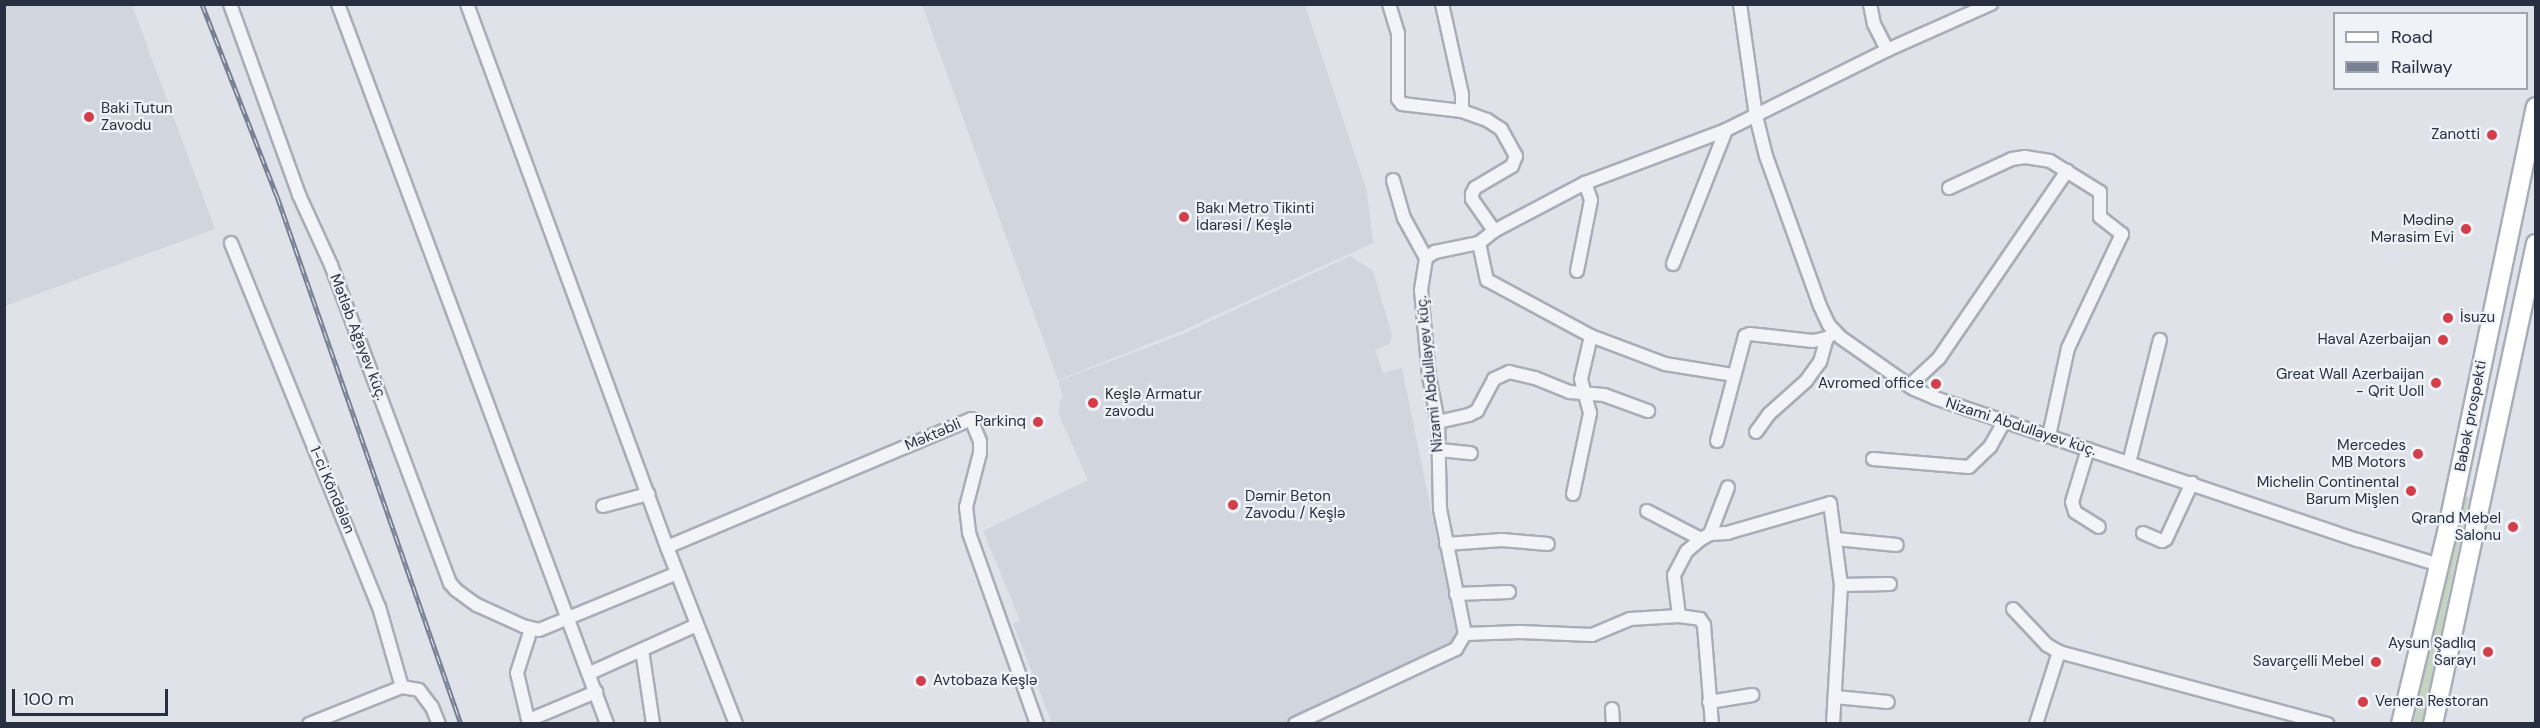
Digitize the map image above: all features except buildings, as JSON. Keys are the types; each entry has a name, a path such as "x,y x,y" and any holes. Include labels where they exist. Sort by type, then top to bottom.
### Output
{"main road":[{"name":"Babək prospekti","path":"2401,723 2438,572 2535,107"},
{"name":"Babək prospekti","path":"2433,723 2535,244"},
{"path":"2410,723 2437,603 2438,572"},
{"path":"2425,723 2433,684 2450,643"}],"street":[{"name":"Mətləb Ağayev küç.","path":"230,4 299,195 332,265 450,583 463,597 477,605 531,629"},
{"path":"338,4 608,723"},
{"path":"466,4 667,547 736,723"},
{"path":"1389,4 1398,33 1398,99 1402,104 1462,111 1487,120 1501,129 1516,156 1512,166 1475,188 1472,194 1472,199 1494,231"},
{"path":"1442,4 1462,94 1462,111"},
{"name":"Nizami Abdullayev küç.","path":"1740,4 1756,116 1766,156 1831,335 1909,386 1935,398 2358,540 2438,572"},
{"path":"1870,4 1874,24 1887,50"},
{"path":"1393,180 1404,218 1426,258 1435,252 1479,243 1494,231 1585,183 1726,130 1887,50 1991,4"},
{"path":"1673,264 1726,130"},
{"path":"1949,188 2012,159 2025,157 2050,161 2100,192 2100,217 2122,234 2068,348 2049,436"},
{"path":"1909,386 1939,358 2067,171"},
{"path":"1577,271 1591,200 1585,183"},
{"name":"1-ci Köndələn","path":"231,243 375,596 402,687"},
{"path":"1479,243 1486,280 1591,336 1665,364 1734,375"},
{"name":"Nizami Abdullayev küç.","path":"1426,258 1420,290 1429,376 1438,422 1440,450 1438,490 1446,544 1465,634"},
{"path":"1717,441 1743,339 1747,335 1812,341 1831,335"},
{"path":"1756,432 1769,414 1806,381 1820,362 1831,335"},
{"path":"1573,494 1590,413 1582,373 1591,336"},
{"path":"2129,462 2160,340"},
{"path":"1438,422 1477,411 1494,379 1501,373 1509,372 1536,378 1570,392 1604,395 1648,411"},
{"name":"Məktəbli","path":"667,547 971,419 980,441 966,507 969,533 1037,723"},
{"path":"1873,459 1969,467 1990,447 2004,422"},
{"path":"2088,449 2072,502 2075,512 2099,527"},
{"path":"1440,450 1471,453"},
{"path":"2143,533 2162,541 2166,539 2192,483"},
{"path":"1679,616 1674,574 1687,551 1705,536 1728,487"},
{"path":"603,506 648,494"},
{"path":"1647,511 1705,536 1727,533 1830,503 1841,585 1833,723"},
{"path":"1836,539 1897,545"},
{"path":"1446,544 1502,540 1548,544"},
{"path":"596,692 529,722 517,673 531,629 547,627 677,573"},
{"path":"1841,585 1890,584"},
{"path":"1456,594 1509,592"},
{"path":"2013,609 2047,645 2059,652 2327,723"},
{"path":"1295,723 1456,649 1465,634 1520,632 1592,635 1630,619 1679,616 1700,619 1704,624 1712,723"},
{"path":"590,673 697,625"},
{"path":"642,650 653,723"},
{"path":"2036,723 2059,652"},
{"path":"309,723 402,687 419,690 432,706 439,723"},
{"path":"1709,702 1752,695"},
{"path":"1835,697 1888,702"},
{"path":"1612,709 1613,723"}],"shaded area":[{"name":"Baki Tutun Zavodu","path":"5,4 132,5 215,229 5,306"},
{"name":"Bakı Metro Tikinti İdarəsi / Keşlə","path":"922,5 1305,5 1367,191 1373,243 1182,331 1058,380"},
{"name":"Dəmir Beton Zavodu / Keşlə","path":"1350,256 1373,271 1392,335 1390,344 1375,350 1383,373 1402,368 1458,642 1286,723 1052,723 1013,624 1020,620 983,531 1088,480 1059,415 1060,401 1063,397 1058,381 1183,334"}],"green space":[{"path":"2464,497 2469,497 2422,723 2413,724"}],"railway":[{"path":"202,4 277,196 461,724"}],"place":[{"name":"Baki Tutun Zavodu","path":"89,117"},
{"name":"Zanotti","path":"2492,135"},
{"name":"Bakı Metro Tikinti İdarəsi / Keşlə","path":"1184,217"},
{"name":"Mədinə Mərasim Evi","path":"2466,229"},
{"name":"İsuzu","path":"2448,318"},
{"name":"Haval Azerbaijan","path":"2443,340"},
{"name":"Great Wall Azerbaijan - Qrit Uoll","path":"2436,383"},
{"name":"Avromed office","path":"1936,384"},
{"name":"Keşlə Armatur zavodu","path":"1093,403"},
{"name":"Parkinq","path":"1038,422"},
{"name":"Mercedes MB Motors","path":"2418,454"},
{"name":"Michelin Continental Barum Mişlen","path":"2411,491"},
{"name":"Dəmir Beton Zavodu / Keşlə","path":"1233,505"},
{"name":"Qrand Mebel Salonu","path":"2513,527"},
{"name":"Aysun Şadlıq Sarayı","path":"2488,652"},
{"name":"Savarçelli Mebel","path":"2376,662"},
{"name":"Avtobaza Keşlə","path":"921,681"},
{"name":"Venera Restoran","path":"2363,702"}]}
